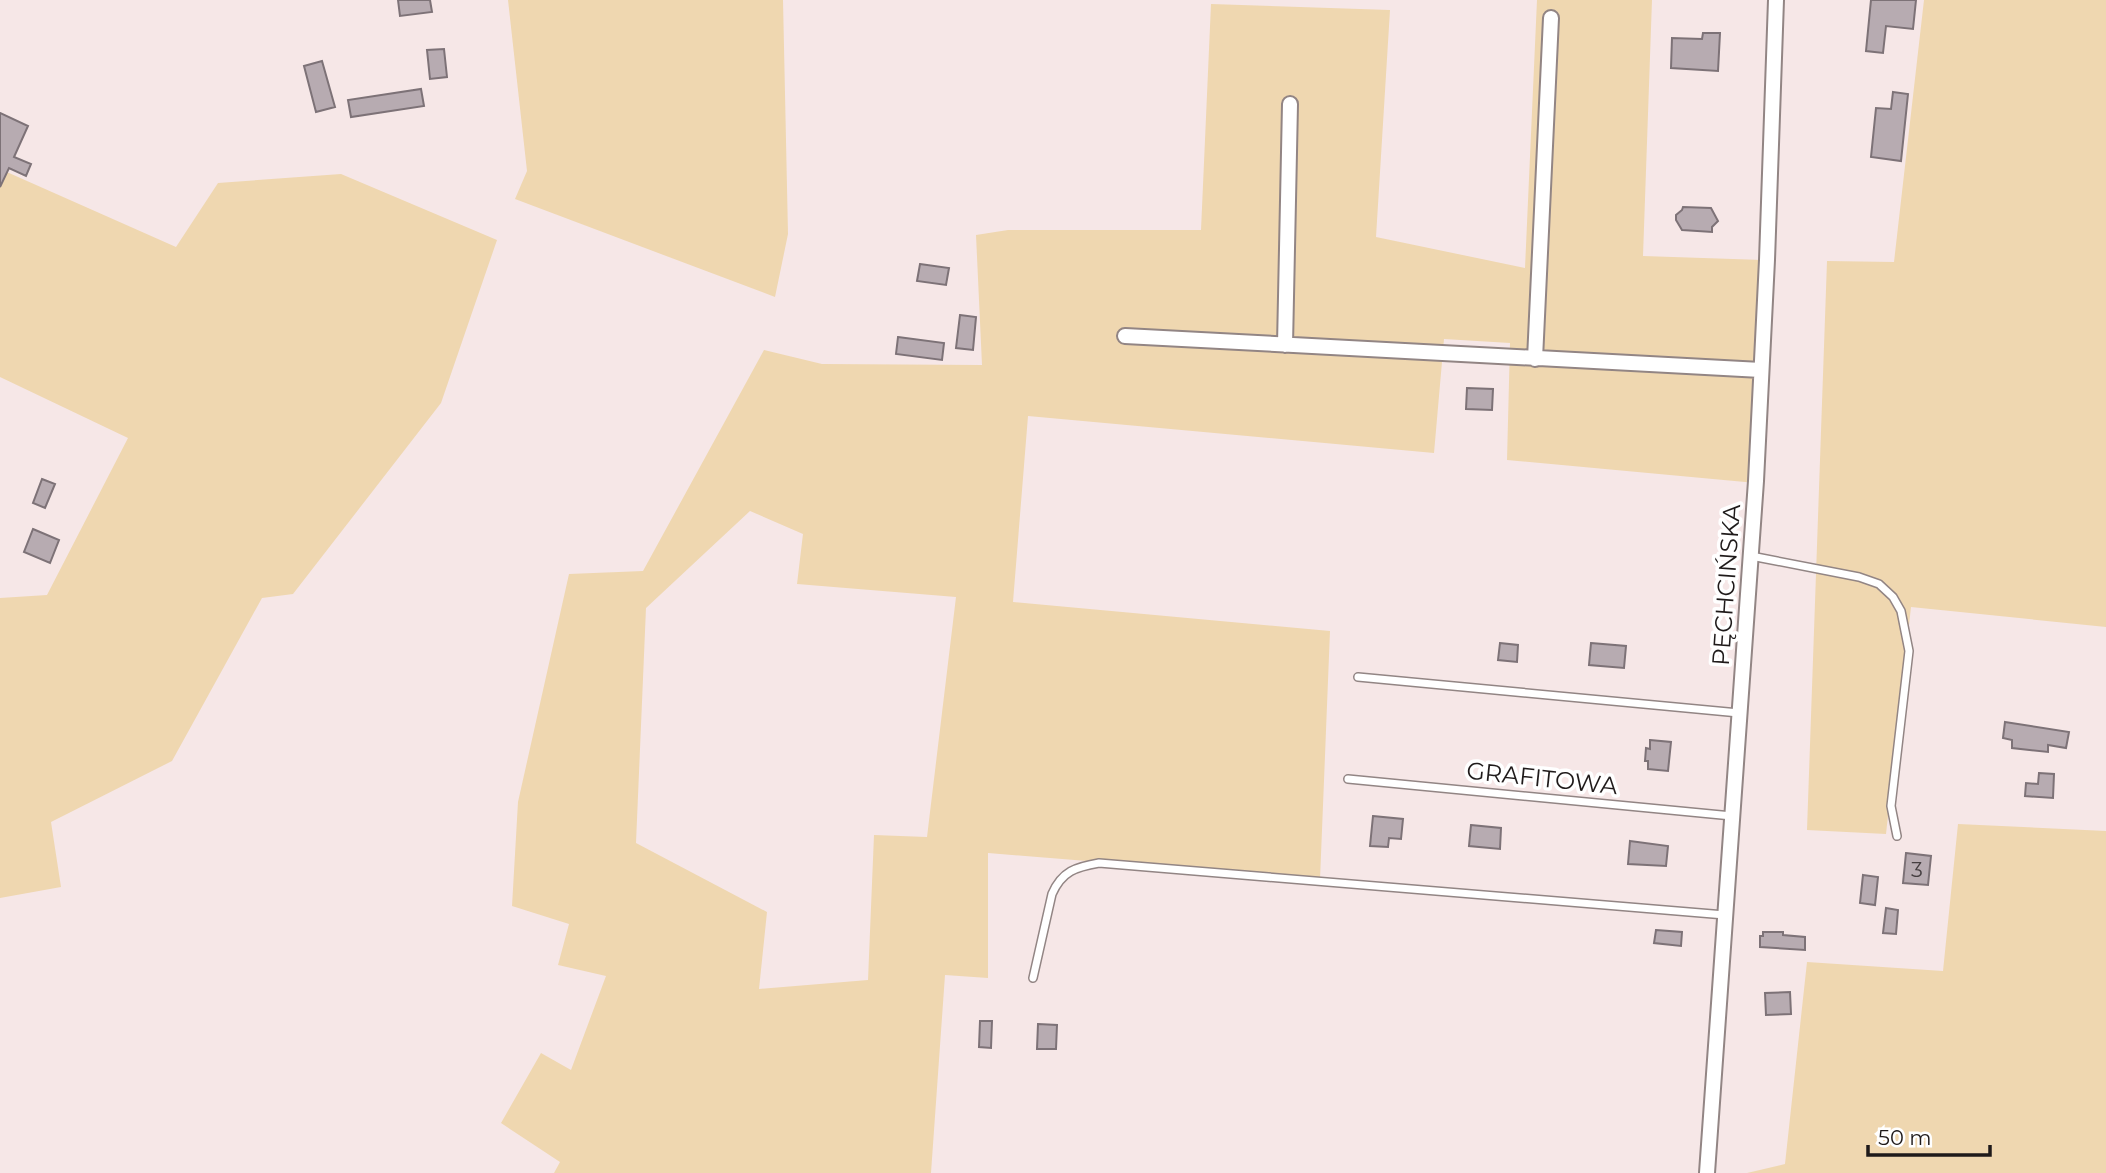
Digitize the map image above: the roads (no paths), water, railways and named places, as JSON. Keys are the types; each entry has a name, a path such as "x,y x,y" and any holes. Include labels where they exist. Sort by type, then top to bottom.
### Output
{"street":[{"name":"PĘCHCIŃSKA","path":"1707,1173 1751,556 1767,260 1776,0"},
{"path":"1535,359 1551,18"},
{"path":"1285,345 1290,104"},
{"path":"1125,335 1761,370"}],"lane":[{"path":"1751,556 1859,577 1879,584 1893,597 1901,611 1909,651 1891,806 1897,836"},
{"path":"1357,677 1740,713"},
{"name":"GRAFITOWA","path":"1348,779 1733,816"},
{"path":"1033,978 1052,894 1058,881 1081,866 1099,863 1726,915"}]}
